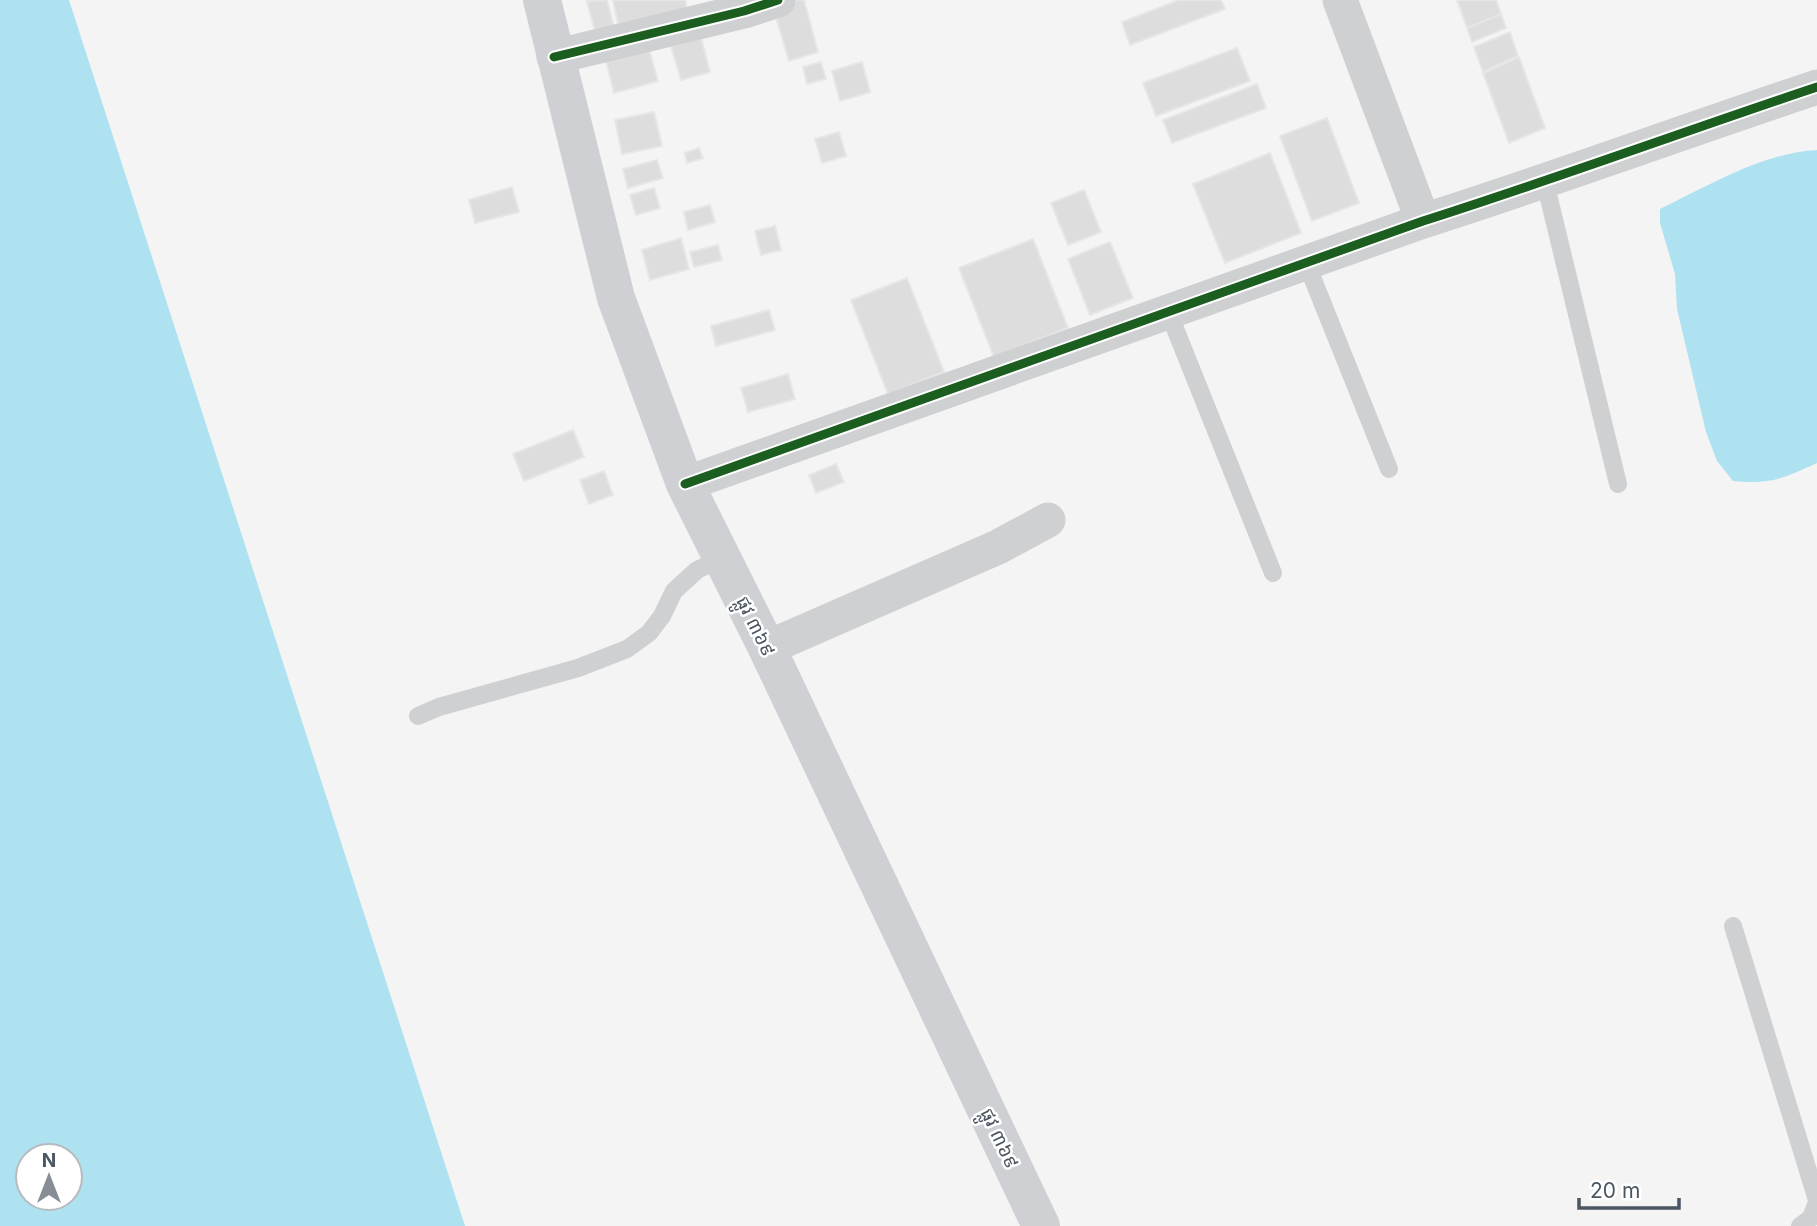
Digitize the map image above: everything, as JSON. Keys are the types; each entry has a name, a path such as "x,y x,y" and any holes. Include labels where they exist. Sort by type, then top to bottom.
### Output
{"main road":[{"name":"ផ្លូវ ៣៦៩","path":"542,0 616,299 685,484 767,648 1041,1226"}],"street":[{"path":"554,57 744,11 778,0"},
{"path":"1340,0 1423,221"},
{"path":"685,484 1306,262 1817,87"},
{"path":"767,648 998,547 1048,520"}],"lane":[{"path":"1545,182 1618,484"},
{"path":"1306,262 1389,469"},
{"path":"1168,311 1273,573"},
{"path":"418,716 439,707 578,668 627,649 649,633 662,616 674,591 697,570 722,558"},
{"path":"1733,926 1817,1201 1811,1218 1800,1226"}],"water":[{"path":"0,0 69,0 465,1226 0,1226"},
{"path":"1817,150 1817,463 1777,479 1758,482 1733,481 1717,461 1706,432 1677,309 1675,274 1660,223 1660,209 1756,164 1797,152"}],"building":[{"path":"607,0 614,27 595,32 587,1"},
{"path":"613,0 685,0 687,11 618,24"},
{"path":"804,0 818,52 789,61 773,7"},
{"path":"1179,0 1221,0 1225,9 1130,45 1122,22"},
{"path":"1457,0 1496,0 1501,14 1467,28"},
{"path":"1501,14 1506,28 1472,42 1467,28"},
{"path":"1510,32 1518,56 1483,72 1474,47"},
{"path":"701,38 710,72 681,80 671,46"},
{"path":"1237,48 1250,81 1156,116 1143,83"},
{"path":"649,49 658,81 614,93 606,61"},
{"path":"1519,57 1545,128 1509,143 1483,73"},
{"path":"821,62 826,79 807,84 803,67"},
{"path":"862,62 870,92 840,101 832,71"},
{"path":"1257,84 1266,108 1172,143 1163,120"},
{"path":"654,112 662,146 622,154 615,120"},
{"path":"1327,118 1359,203 1312,221 1280,136"},
{"path":"839,132 846,156 822,163 815,139"},
{"path":"699,148 703,158 687,163 685,153"},
{"path":"1270,153 1301,233 1225,263 1193,184"},
{"path":"657,160 663,178 628,188 623,169"},
{"path":"512,187 519,212 475,223 469,200"},
{"path":"654,188 660,208 636,215 630,195"},
{"path":"1084,190 1101,232 1068,245 1051,203"},
{"path":"710,205 715,222 688,230 684,212"},
{"path":"775,226 781,250 761,255 755,231"},
{"path":"681,238 689,269 650,280 642,250"},
{"path":"1033,239 1068,328 994,357 959,268"},
{"path":"1110,242 1133,298 1090,315 1068,259"},
{"path":"718,245 722,260 694,267 690,252"},
{"path":"907,278 944,372 888,394 851,300"},
{"path":"769,310 775,330 716,346 711,326"},
{"path":"788,374 795,399 748,412 741,388"},
{"path":"573,430 584,457 524,481 513,454"},
{"path":"836,464 844,482 816,493 809,475"},
{"path":"604,471 613,495 589,504 580,480"}],"cycle path":[{"path":"554,57 744,11 778,0"},
{"path":"685,484 1423,221 1817,87"}]}
